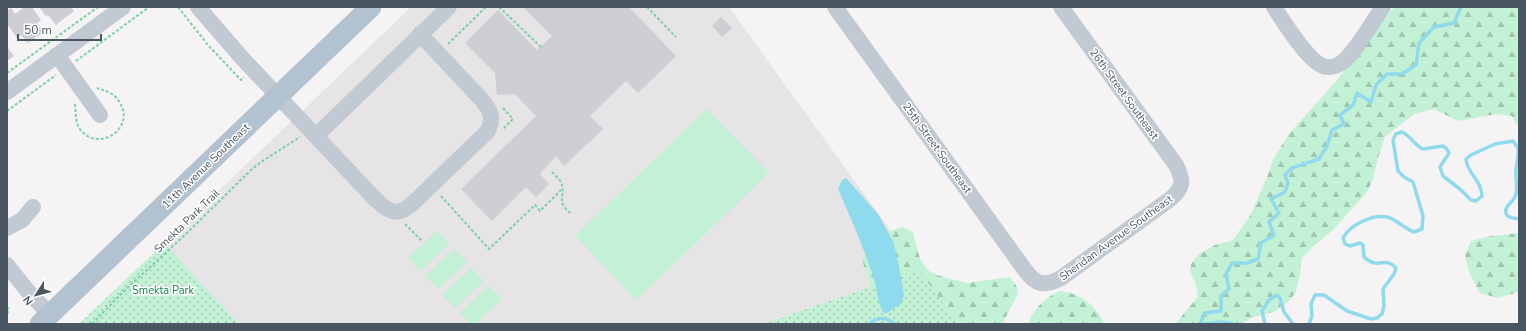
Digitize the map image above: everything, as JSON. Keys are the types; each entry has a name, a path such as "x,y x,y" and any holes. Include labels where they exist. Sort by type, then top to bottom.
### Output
{"main road":[{"name":"11th Avenue Southeast","path":"45,319 371,7"}],"street":[{"path":"7,92 123,7"},
{"path":"198,7 278,97 308,137 388,211 400,212 406,209 488,131 491,124 492,116 482,100 420,34"},
{"path":"308,137 449,7"},
{"name":"25th Street Southeast","path":"835,7 1024,270 1036,282 1042,283"},
{"name":"26th Street Southeast","path":"1061,7 1176,165 1182,183"},
{"path":"1274,7 1314,61 1322,66 1328,67 1335,66 1348,57 1383,7"},
{"path":"57,55 100,115"},
{"name":"Sheridan Avenue Southeast","path":"1042,283 1048,283 1062,278 1169,200 1180,190 1182,183"},
{"path":"7,228 22,220 33,207"},
{"path":"7,265 26,289 45,319"}],"path":[{"path":"7,73 98,7"},
{"path":"75,61 149,7"},
{"path":"178,7 208,45 241,80 252,69"},
{"path":"445,47 486,7"},
{"path":"499,7 541,47"},
{"path":"647,7 676,37"},
{"path":"7,111 56,75"},
{"path":"503,108 513,119"},
{"name":"Smekta Park Trail","path":"92,324 123,292 187,233 251,170 261,162 308,137"},
{"path":"552,172 560,181 562,189 562,204 571,214"},
{"path":"437,192 489,249 535,205 540,210 562,189"},
{"path":"403,221 422,241"},
{"path":"7,307 9,310 7,314"}],"shaded area":[{"path":"411,7 729,7 919,270 763,324 239,324 164,243"}],"green space":[{"path":"1394,7 1519,7 1519,128 1512,116 1496,114 1458,121 1434,109 1414,114 1385,137 1373,179 1367,192 1333,230 1302,258 1296,292 1288,302 1274,312 1253,317 1241,324 1175,324 1198,297 1196,284 1190,271 1191,264 1199,254 1215,245 1233,240 1251,214 1273,160 1288,135 1337,80"},
{"path":"707,109 769,173 636,300 575,236"},
{"path":"902,227 913,232 920,259 929,271 940,276 967,283 1010,277 1016,285 1018,294 1002,324 854,324 873,294 862,260 865,253 878,238"},
{"path":"437,231 449,244 420,271 408,258"},
{"path":"1519,233 1519,292 1498,298 1480,293 1469,272 1465,255 1471,241 1491,236"},
{"name":"Smekta Park","path":"164,243 239,324 79,324"},
{"path":"454,249 467,262 438,289 425,276"},
{"path":"471,268 484,281 455,308 442,295"},
{"path":"919,270 958,324 763,324"},
{"path":"489,286 502,299 475,324 471,324 460,313"},
{"path":"1059,291 1073,294 1092,305 1101,317 1104,324 1028,324 1040,304"}],"water":[{"path":"846,178 878,214 893,241 904,295 901,304 885,314 879,303 875,282 867,258 838,189 842,180"}],"building":[{"path":"24,7 32,7 41,20 37,23 43,32 28,43 21,35 17,38 7,24 7,11 11,8 15,14"},
{"path":"39,7 71,7 74,11 56,25"},
{"path":"523,7 629,7 676,56 638,93 626,81 590,116 603,129 564,166 556,156 540,174 549,184 536,197 526,187 492,221 461,189 536,116 515,94 497,95 495,73 465,43 498,10 537,50 552,36"},
{"path":"721,17 732,28 722,37 712,26"},
{"path":"7,47 14,56 7,61"}],"waterway":[{"path":"1200,324 1205,313 1221,311 1221,296 1229,289 1226,274 1232,263 1247,263 1258,259 1261,243 1274,235 1269,222 1279,213 1271,199 1285,192 1288,183 1285,175 1292,168 1319,159 1327,146 1332,130 1344,124 1340,115 1353,105 1357,93 1371,102 1376,85 1387,74 1402,74 1416,65 1419,43 1434,27 1454,23 1461,7"},
{"path":"1309,324 1312,316 1311,304 1315,295 1324,295 1347,311 1371,319 1377,318 1382,314 1384,306 1383,289 1394,274 1396,268 1392,264 1385,262 1374,263 1369,261 1364,257 1363,245 1360,243 1350,246 1345,244 1343,238 1346,233 1356,225 1375,217 1390,218 1414,232 1422,229 1423,216 1413,182 1404,177 1398,171 1393,140 1396,134 1402,132 1423,149 1443,146 1446,148 1449,153 1440,167 1443,176 1471,200 1476,201 1482,196 1481,190 1469,169 1466,159 1471,155 1495,144 1513,141 1518,148 1516,173 1517,191 1514,199 1507,206 1506,213 1511,218 1519,219"},
{"path":"1265,324 1262,311 1269,300 1277,295 1280,298 1284,312 1293,324"},
{"path":"869,324 882,318 895,324"},
{"path":"1203,324 1222,322 1234,324"}]}
